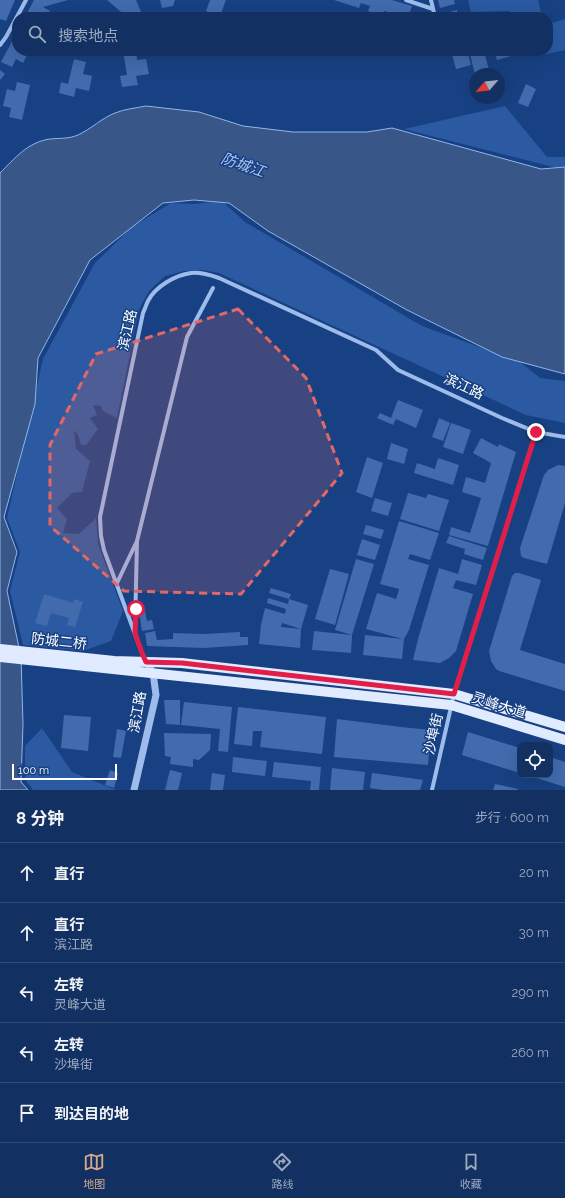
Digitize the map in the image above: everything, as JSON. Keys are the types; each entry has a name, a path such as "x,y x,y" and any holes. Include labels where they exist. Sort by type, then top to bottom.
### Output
{"main road":[{"name":"防城二桥","path":"0,649 114,665"},
{"name":"防城二桥","path":"0,657 114,665"},
{"name":"灵峰大道","path":"114,665 146,662 198,665 454,694 565,727"},
{"name":"灵峰大道","path":"114,665 153,673 451,705 565,740"}],"street":[{"path":"20,12 26,0"},
{"path":"406,0 433,10"},
{"path":"431,0 433,10"},
{"path":"0,45 6,38 12,27"},
{"name":"滨江路","path":"134,790 156,695 153,673 142,653 104,550 101,536 100,517 143,313 148,301 156,290 167,282 181,275 192,273 208,274 376,350 398,370 502,418 536,432 565,437"},
{"path":"117,583 137,541 187,337 213,288"},
{"name":"沙埠街","path":"432,790 454,694 536,432"},
{"path":"135,633 137,541"}],"highlighted area":[{"path":"238,309 306,378 342,473 241,594 124,591 50,526 50,445 96,354"}],"shaded area":[{"path":"468,0 538,0 541,12 509,11 471,12"},
{"path":"565,19 565,50 553,53 553,23"},
{"path":"505,106 547,157 565,157 565,170 404,129"},
{"path":"222,201 245,222 422,326 520,362 540,378 565,381 565,423 526,415 219,273 203,270 184,271 165,276 149,291 139,309 117,418 103,411 101,406 93,405 97,415 90,418 98,429 86,445 81,445 78,435 74,430 76,449 90,461 82,492 72,493 57,508 67,519 63,533 79,534 96,518 98,544 123,611 111,641 83,651 23,645 10,591 20,552 7,518 43,359 95,263 132,227 171,203 194,204"},
{"path":"42,728 72,772 116,790 33,790 25,779 25,746"}],"water":[{"name":"防城江","path":"146,106 199,112 243,126 293,132 367,132 392,128 541,169 565,167 565,374 502,357 407,310 268,231 229,203 194,200 163,203 90,260 38,358 35,404 4,517 17,552 7,591 21,657 23,724 21,782 28,790 0,790 0,173 22,152 35,143 50,139 75,136 83,133 115,113"}],"building":[{"path":"0,0 15,0 6,21 0,19"},
{"path":"34,0 68,0 43,7 50,12 28,12"},
{"path":"107,0 136,0 141,12 121,12"},
{"path":"160,0 175,0 173,6 162,8"},
{"path":"210,0 226,0 222,12 206,11"},
{"path":"334,0 392,0 412,6 410,12 371,12 368,11 370,6 361,3 359,8"},
{"path":"438,0 454,0 455,4 440,8"},
{"path":"12,41 12,56 26,56 23,63 16,59 12,67 1,62"},
{"path":"124,56 137,56 137,60 146,59 149,74 136,76 138,85 122,87 120,76 127,75"},
{"path":"452,56 468,56 471,65 456,69"},
{"path":"470,56 485,56 488,68 473,68"},
{"path":"496,56 511,56 497,60"},
{"path":"74,59 86,62 83,74 92,76 89,91 76,88 74,97 59,93 61,82 68,84"},
{"path":"0,70 5,74 0,80"},
{"path":"17,82 30,85 22,120 9,117 11,108 3,106 7,89 15,91"},
{"path":"526,84 536,89 528,107 518,103"},
{"path":"398,400 423,410 416,428 396,419 393,425 377,418 380,413 391,418"},
{"path":"439,418 450,423 443,441 432,437"},
{"path":"451,423 471,430 463,454 443,447"},
{"path":"481,438 498,447 499,444 516,452 488,546 449,535 451,527 470,533 481,498 462,492 466,477 485,483 491,463 473,453"},
{"path":"391,443 408,449 404,464 387,459"},
{"path":"367,457 383,463 372,498 356,492"},
{"path":"438,458 459,465 453,485 414,473 417,463 435,469"},
{"path":"558,465 565,466 565,503 547,564 524,558 521,556 520,548 544,475 548,470"},
{"path":"408,493 426,498 428,494 449,500 439,531 400,519"},
{"path":"375,498 392,503 388,516 371,511"},
{"path":"399,521 439,533 430,560 410,554 408,559 429,565 409,630 404,639 402,659 363,655 365,635 403,639 366,629 377,593 396,599 398,593 399,589 380,584"},
{"path":"366,525 384,530 381,539 363,534"},
{"path":"449,536 487,548 483,560 464,554 465,549 446,543"},
{"path":"362,539 380,545 375,560 357,555"},
{"path":"356,559 374,564 352,635 335,630"},
{"path":"462,559 482,565 476,585 456,580 453,588 473,594 456,651 449,658 440,663 413,660 439,568 458,574"},
{"path":"330,569 349,574 335,625 315,619"},
{"path":"515,573 541,580 520,650 565,664 565,691 499,671 491,661 489,651 512,576"},
{"path":"271,588 291,594 289,599 269,593"},
{"path":"44,594 73,603 74,599 83,602 75,627 67,625 69,618 51,613 47,626 35,623"},
{"path":"268,598 288,604 289,599 308,605 301,629 300,648 259,644 265,608 285,614 286,609 267,603","holes":["282,623 301,629 281,627"]},
{"path":"145,611 147,621 152,620 154,629 142,631 139,612"},
{"path":"155,631 157,640 173,639 173,633 204,634 240,632 240,637 248,637 248,645 204,648 147,646 145,633"},
{"path":"314,631 352,635 351,653 312,650"},
{"path":"164,700 180,700 180,725 166,724"},
{"path":"184,702 232,707 228,752 218,751 220,729 181,725"},
{"path":"238,707 326,717 322,754 260,747 262,731 253,731 252,746 234,744"},
{"path":"64,715 91,717 88,751 61,748"},
{"path":"337,719 431,730 428,765 334,757"},
{"path":"117,729 126,731 121,758 113,757"},
{"path":"468,732 517,747 517,772 462,755"},
{"path":"164,733 211,734 210,750 199,760 193,759 193,767 170,764 171,757 165,756"},
{"path":"233,757 267,761 265,776 232,772"},
{"path":"553,758 565,762 565,787 536,778 553,778"},
{"path":"274,762 321,767 319,790 310,790 311,781 272,777"},
{"path":"332,768 365,772 363,790 330,790"},
{"path":"110,770 118,773 114,788 105,785"},
{"path":"170,770 182,773 178,790 165,790"},
{"path":"212,773 225,775 223,790 210,790"},
{"path":"372,773 423,780 420,790 383,790 370,788"},
{"path":"495,784 518,789 518,790 493,790"}],"route":[{"path":"136,609 135,633 146,662 182,663 454,694 536,432"}]}
